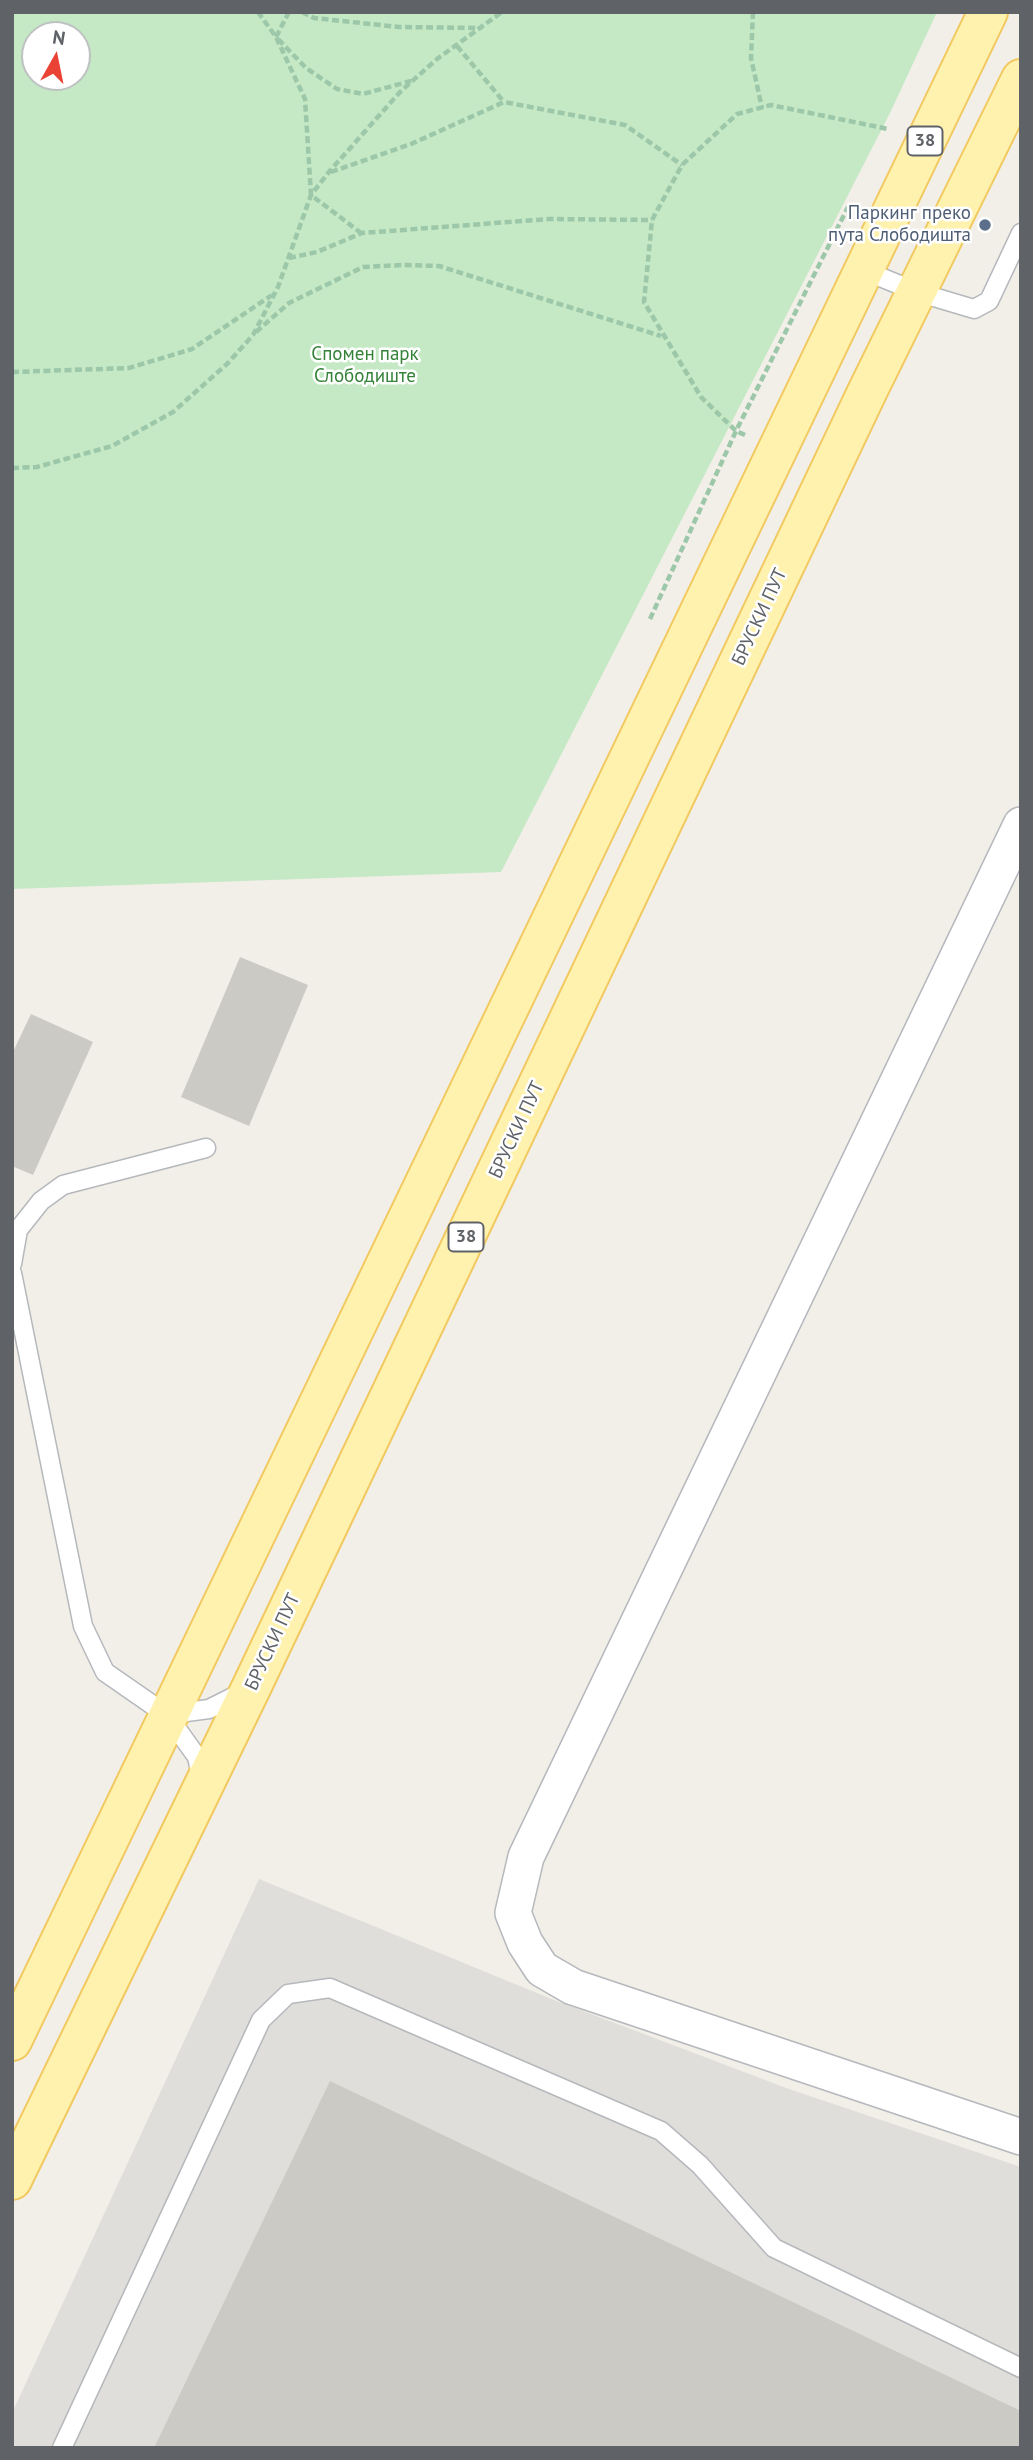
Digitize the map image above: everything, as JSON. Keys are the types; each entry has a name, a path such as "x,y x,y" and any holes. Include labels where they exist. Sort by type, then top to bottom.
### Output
{"main road":[{"name":"38","path":"12,2041 988,12"},
{"name":"БРУСКИ ПУТ","path":"12,2180 204,1787 916,292 1021,79"}],"street":[{"path":"1021,825 526,1857 513,1913 525,1943 542,1969 573,1987 1021,2137"}],"lane":[{"path":"863,270 916,292 974,309 989,300 1021,233"},
{"path":"12,1264 19,1230 41,1201 63,1185 206,1148"},
{"path":"12,1273 83,1626 105,1672 167,1715 197,1757 204,1787"},
{"path":"167,1715 209,1709 251,1688"},
{"path":"62,2448 261,2020 289,1994 330,1989 661,2131 700,2165 774,2248 1021,2368"}],"path":[{"path":"258,12 276,37 306,68 337,89 363,94 415,79"},
{"path":"276,37 289,12"},
{"path":"302,12 314,18 399,27 482,28"},
{"path":"253,335 278,286 311,195 363,131 415,79 502,12"},
{"path":"753,12 751,58 762,108"},
{"path":"276,37 305,99 311,195 362,233"},
{"path":"457,46 504,102"},
{"path":"328,173 411,144 504,102 597,117 625,125 682,165"},
{"path":"777,450 736,430 701,397 662,337 645,302 652,220 682,165 737,114 771,105 888,129"},
{"path":"289,258 317,252 362,233 549,219 652,220"},
{"path":"12,468 37,467 112,446 173,412 289,303 363,267 439,266 662,337"},
{"path":"12,372 129,368 192,349 272,294"}],"shaded area":[{"path":"259,1879 554,2000 789,2089 1021,2167 1021,2448 12,2448 12,2413"}],"green space":[{"name":"Спомен парк Слободиште","path":"12,12 937,12 890,113 501,872 12,889"}],"building":[{"path":"240,957 308,985 249,1126 181,1097"},
{"path":"31,1014 93,1042 33,1175 12,1166 12,1054"},
{"path":"330,2081 1021,2411 1021,2448 154,2448"}],"place":[{"name":"Паркинг преко пута Слободишта","path":"985,225"}]}
